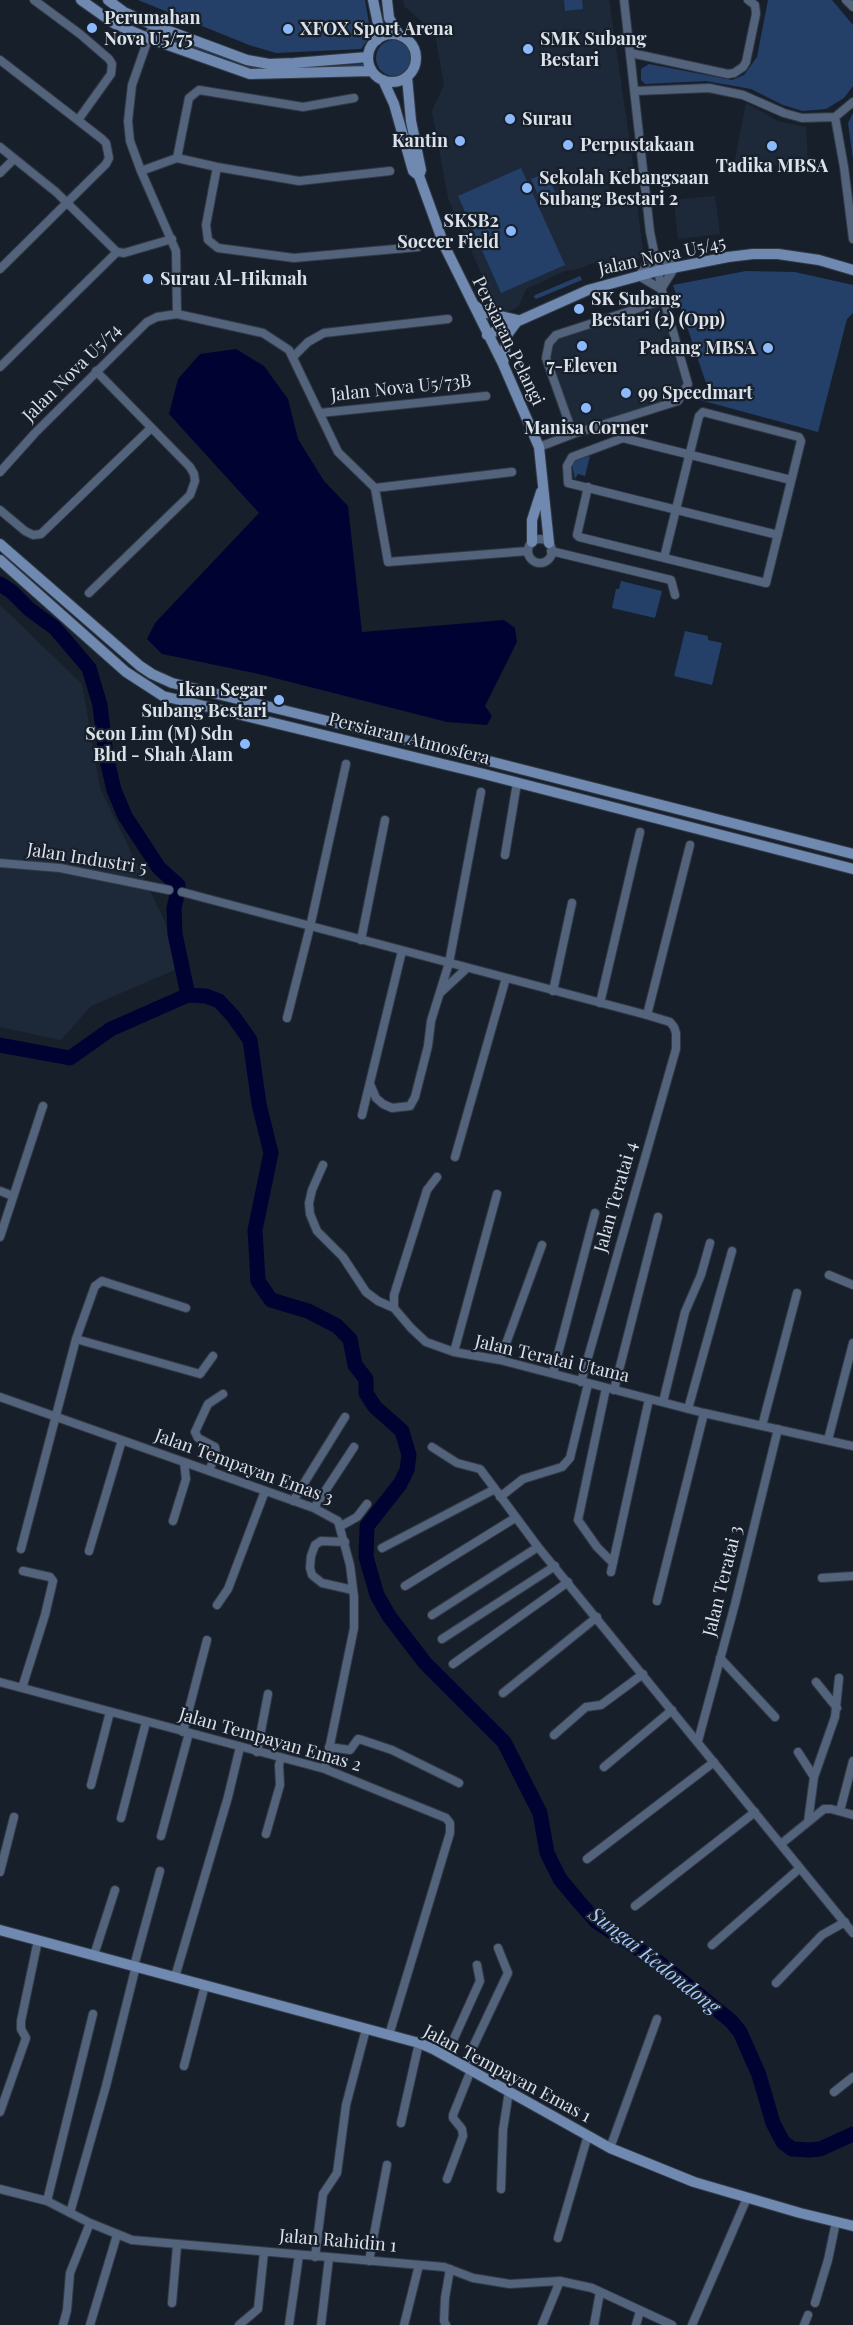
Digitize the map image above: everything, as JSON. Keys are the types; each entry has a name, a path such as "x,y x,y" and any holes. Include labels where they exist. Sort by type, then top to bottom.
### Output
{"street":[{"path":"34,0 80,34 112,64 111,74 78,120"},
{"path":"81,0 115,24 250,74 372,70"},
{"path":"108,0 124,12 153,25 247,60 269,64 368,57"},
{"path":"373,0 378,24 377,40"},
{"path":"387,0 389,18 399,35"},
{"path":"539,447 678,401 688,384 664,300 654,253 624,0"},
{"path":"631,53 728,74 734,73 746,62 756,14 755,5 748,0"},
{"path":"846,0 853,7"},
{"path":"153,25 132,85 128,117 130,141 172,239 178,273 177,314 263,333 282,344 293,357 338,452 375,488 388,562 530,547 542,539 550,547 671,580 675,595"},
{"path":"391,34 399,35 406,39 415,50 415,65 407,77 398,81 383,80 372,70 368,57 369,51 377,40 391,34"},
{"path":"0,60 106,143 109,158 106,164 66,201 0,269"},
{"name":"Persiaran Pelangi","path":"407,77 411,121 422,170 419,176"},
{"name":"Persiaran Pelangi","path":"383,80 394,104 413,171 419,176 444,245 503,364 539,447 550,547"},
{"path":"636,91 709,88 743,95 800,118 835,117 853,102"},
{"path":"177,158 189,98 199,90 303,107 354,98"},
{"path":"835,117 849,168 853,239"},
{"path":"0,147 66,201 117,252 124,253 172,239"},
{"path":"141,171 177,158 298,182 390,171"},
{"path":"0,173 14,159"},
{"path":"217,167 206,225 208,240 218,248 294,258 418,247"},
{"path":"0,367 117,252"},
{"path":"654,253 675,267 661,288"},
{"path":"654,253 639,276 661,288"},
{"name":"Jalan Nova U5/45","path":"487,335 588,290 657,271 728,257 761,254 819,260 853,270"},
{"path":"573,434 546,358 549,343 556,335 664,300"},
{"path":"471,303 483,312 518,320 507,335 503,364"},
{"name":"Jalan Nova U5/74","path":"0,472 34,433 147,322 157,317 177,314"},
{"path":"293,357 308,342 324,333 448,319"},
{"path":"89,592 190,495 195,481 190,467 96,371"},
{"name":"Jalan Nova U5/73B","path":"320,413 486,396"},
{"path":"588,487 577,535 664,561 766,583 801,441 799,437 703,412 699,416 664,561"},
{"path":"0,510 25,531 33,535 41,534 151,428"},
{"path":"778,535 568,483 567,466 572,457 623,438 791,480"},
{"path":"375,488 512,471"},
{"path":"542,489 532,520 530,547 534,561 542,562 548,559 550,547"},
{"name":"Persiaran Atmosfera","path":"0,544 140,666 172,683 424,744 853,854"},
{"name":"Persiaran Atmosfera","path":"0,560 126,672 163,696 853,869"},
{"path":"287,1018 310,927 346,764"},
{"path":"505,855 517,783"},
{"path":"370,1084 376,1098 392,1108 410,1106 415,1097 428,1046 431,1021 448,963 481,792"},
{"path":"361,940 385,820"},
{"path":"600,1003 640,832"},
{"path":"182,892 647,1016 690,845"},
{"name":"Jalan Industri 5","path":"0,863 60,868 169,890"},
{"path":"553,991 572,903"},
{"path":"362,1115 402,951"},
{"path":"439,994 468,968"},
{"path":"455,1157 506,978"},
{"name":"Jalan Teratai 4","path":"382,1548 524,1479 562,1467 570,1458 585,1383 676,1049 676,1033 670,1022 647,1016"},
{"path":"0,1237 43,1106"},
{"name":"Jalan Teratai Utama","path":"323,1165 309,1203 310,1214 317,1231 343,1257 366,1292 378,1301 394,1308 426,1342 454,1352 500,1360 704,1413 853,1446"},
{"path":"394,1308 394,1295 398,1280 428,1190 437,1177"},
{"path":"0,1191 13,1196"},
{"path":"454,1352 497,1194"},
{"path":"553,1373 595,1214"},
{"path":"649,1399 612,1567 578,1520 610,1389 658,1217"},
{"path":"663,1402 685,1312 701,1275 710,1243"},
{"path":"500,1360 542,1245"},
{"path":"688,1408 732,1251"},
{"path":"829,1275 853,1286"},
{"path":"21,1549 76,1339 95,1286 102,1281 186,1308"},
{"path":"762,1426 797,1293"},
{"path":"76,1339 196,1373 202,1372 213,1356"},
{"path":"828,1440 853,1343"},
{"path":"209,1471 216,1453 215,1447 198,1438 195,1432 208,1404 223,1394"},
{"name":"Jalan Tempayan Emas 3","path":"0,1397 333,1516 341,1526 345,1542 353,1590 354,1628 325,1769"},
{"path":"657,1601 704,1413"},
{"path":"293,1501 345,1417"},
{"name":"Jalan Teratai 3","path":"698,1741 778,1429"},
{"path":"89,1551 122,1440"},
{"path":"314,1508 354,1447"},
{"path":"432,1447 457,1462 480,1469 538,1547 853,1933"},
{"path":"172,1521 186,1479 184,1462"},
{"path":"217,1605 228,1589 265,1491"},
{"path":"341,1526 357,1517 367,1504"},
{"path":"405,1586 515,1518"},
{"path":"345,1542 321,1541 315,1545 310,1568 312,1575 322,1583 353,1590"},
{"path":"432,1616 538,1547"},
{"path":"442,1639 555,1566"},
{"path":"22,1688 53,1581 50,1578 23,1571"},
{"path":"822,1578 853,1575"},
{"path":"453,1664 568,1582"},
{"path":"503,1692 597,1617"},
{"path":"161,1836 207,1640"},
{"path":"720,1658 775,1717"},
{"path":"554,1735 586,1707 601,1705 643,1674"},
{"path":"808,1822 814,1777 837,1708 839,1678"},
{"name":"Jalan Tempayan Emas 2","path":"0,1682 325,1769 441,1815 450,1822 450,1833 389,2035"},
{"path":"816,1682 837,1708"},
{"path":"257,1752 268,1694"},
{"path":"604,1767 672,1710"},
{"path":"91,1785 110,1712"},
{"path":"121,1818 146,1722"},
{"path":"329,1747 350,1750 358,1739 362,1740 392,1750 459,1784"},
{"path":"175,1977 228,1797 240,1747"},
{"path":"798,1752 814,1777"},
{"path":"266,1834 280,1785 281,1758"},
{"path":"840,1811 853,1761"},
{"path":"587,1859 714,1762"},
{"path":"781,1844 824,1809 853,1815"},
{"path":"635,1906 755,1812"},
{"path":"0,1872 14,1817"},
{"path":"712,1945 800,1868"},
{"path":"70,2213 106,2086 160,1871"},
{"path":"94,1955 115,1890"},
{"path":"776,1983 822,1935 845,1922"},
{"name":"Jalan Tempayan Emas 1","path":"0,1930 419,2043 610,2148 694,2182 853,2226"},
{"path":"0,2112 27,2038 21,2030 21,2021 38,1940"},
{"path":"447,2179 463,2136 462,2129 453,2115 467,2068 507,1973 498,1948"},
{"path":"446,2056 480,1982 477,1965"},
{"path":"184,2066 205,1985"},
{"path":"47,2201 93,2014"},
{"path":"610,2148 657,2019"},
{"path":"315,2257 323,2194 337,2173 346,2105 366,2029"},
{"path":"401,2123 419,2043"},
{"path":"834,2092 853,2077"},
{"path":"501,2189 503,2130 509,2091"},
{"path":"558,2238 588,2135"},
{"path":"369,2261 387,2165"},
{"name":"Jalan Rahidin 1","path":"0,2190 47,2201 90,2223 132,2240 177,2246 419,2265 450,2269 473,2278 510,2284 560,2281 576,2283 672,2325"},
{"path":"692,2325 747,2198"},
{"path":"815,2303 836,2222"},
{"path":"63,2325 67,2310 70,2272 90,2223"},
{"path":"90,2325 117,2235"},
{"path":"172,2303 177,2246"},
{"path":"239,2325 258,2309 264,2252"},
{"path":"289,2325 299,2255"},
{"path":"321,2325 329,2258"},
{"path":"404,2325 419,2265"},
{"path":"446,2325 444,2321 450,2269"},
{"path":"542,2325 560,2281"},
{"path":"594,2325 600,2292"},
{"path":"636,2325 640,2311"},
{"path":"804,2325 808,2315"}],"shaded area":[{"name":"XFOX Sport Arena","path":"138,0 365,0 371,35 361,49 276,53 249,45"},
{"name":"Sekolah Kebangsaan Subang Bestari 2","path":"403,0 609,0 635,178 608,180 611,199 636,196 643,252 636,263 605,270 602,260 565,271 526,289 519,306 508,312 497,309 448,198 432,111 444,85 435,33 404,6"},
{"path":"564,0 582,0 583,9 565,11"},
{"path":"768,0 832,0 853,25 853,86 844,98 826,109 803,111 783,105 751,89 706,81 645,84 641,80 641,69 649,64 732,80 744,75 757,57"},
{"path":"167,35 276,69 364,64 364,67 264,71 167,38"},
{"path":"394,40 406,46 412,58 406,70 394,76 382,70 376,58 382,46"},
{"name":"Tadika MBSA","path":"746,103 780,122 806,127 808,165 734,165"},
{"path":"853,113 853,159 848,123"},
{"name":"SKSB2 Soccer Field","path":"521,168 565,265 501,293 458,196"},
{"path":"547,173 559,202 543,206 531,179"},
{"path":"715,196 720,234 678,239 674,200"},
{"path":"746,271 795,272 853,285 853,313 847,319 818,432 700,400 707,386 673,285"},
{"path":"580,276 582,280 536,299 534,297 535,295"},
{"path":"661,306 684,382 676,397 575,429 551,359 552,346 559,338"},
{"path":"236,349 264,366 288,399 298,439 324,481 348,506 362,632 504,620 515,628 517,642 485,706 492,716 487,725 447,722 259,674 162,654 147,639 155,623 259,513 169,414 178,379 200,354"},
{"path":"590,456 585,476 578,474 575,479 571,461"},
{"path":"621,581 662,591 655,618 612,608 616,589 619,589"},
{"path":"0,605 82,684 100,788 164,920 179,968 91,1006 61,1040 0,1027"},
{"path":"685,631 708,636 708,640 722,643 712,685 674,676"}],"waterway":[{"name":"Sungai Kedondong","path":"0,584 55,628 89,668 100,705 106,756 114,790 125,816 159,868 178,885 174,908 175,934 188,995 206,996 219,1001 250,1040 259,1104 271,1153 255,1230 258,1281 271,1300 308,1311 337,1326 350,1339 355,1365 366,1379 366,1393 375,1407 402,1431 409,1455 407,1470 400,1484 367,1526 366,1557 377,1595 389,1616 425,1663 504,1742 540,1813 547,1853 560,1879 579,1902 597,1922 661,1964 731,2021 740,2032 759,2075 773,2123 783,2142 792,2149 820,2149 853,2134"},
{"path":"0,1045 70,1058 111,1029 188,995"}],"place":[{"name":"Perumahan Nova U5/75","path":"92,28"},
{"name":"XFOX Sport Arena","path":"288,29"},
{"name":"SMK Subang Bestari","path":"528,49"},
{"name":"Surau","path":"510,119"},
{"name":"Kantin","path":"460,141"},
{"name":"Perpustakaan","path":"568,145"},
{"name":"Tadika MBSA","path":"772,146"},
{"name":"Sekolah Kebangsaan Subang Bestari 2","path":"527,188"},
{"name":"SKSB2 Soccer Field","path":"511,231"},
{"name":"Surau Al-Hikmah","path":"148,279"},
{"name":"SK Subang Bestari (2) (Opp)","path":"579,309"},
{"name":"7-Eleven","path":"582,346"},
{"name":"Padang MBSA","path":"768,348"},
{"name":"99 Speedmart","path":"626,393"},
{"name":"Manisa Corner","path":"586,408"},
{"name":"Ikan Segar Subang Bestari","path":"279,700"},
{"name":"Seon Lim (M) Sdn Bhd - Shah Alam","path":"245,744"}]}
